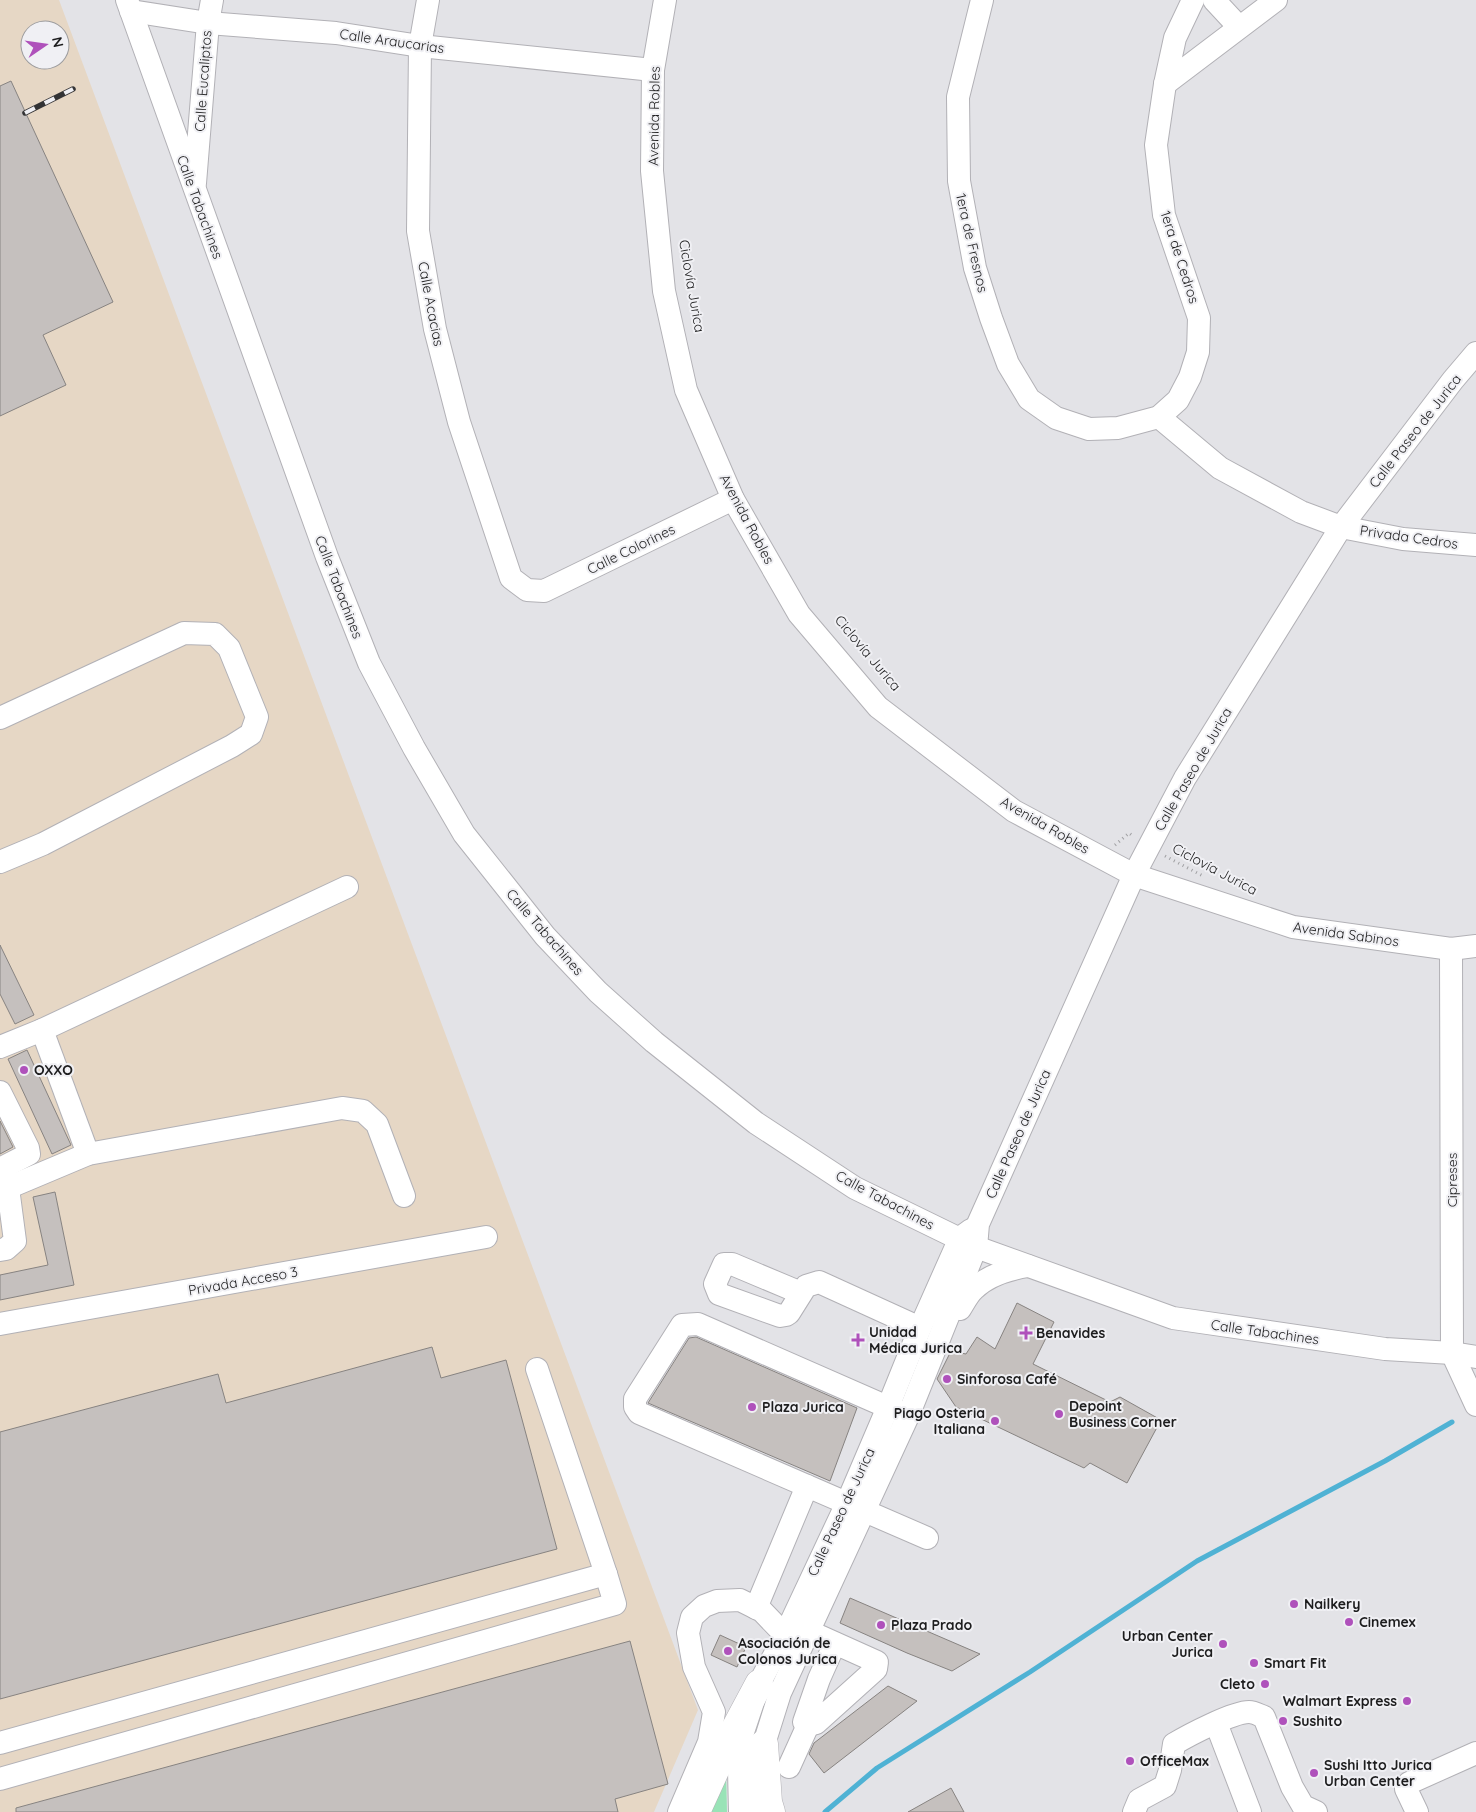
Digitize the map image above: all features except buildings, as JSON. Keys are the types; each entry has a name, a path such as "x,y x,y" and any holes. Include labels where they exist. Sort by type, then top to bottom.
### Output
{"main road":[{"path":"696,1812 728,1742 759,1684"},
{"path":"764,1744 768,1802 771,1812"}],"street":[{"name":"Calle Eucaliptos","path":"195,191 208,23 212,0"},
{"name":"Calle Acacias","path":"428,0 420,46 418,231 435,329 459,422 511,578 527,590"},
{"name":"Avenida Robles","path":"665,0 653,70 652,172 664,291 686,390 733,499 799,614 878,707 1014,811 1134,876"},
{"name":"1era de Fresnos","path":"982,0 958,97 959,181 975,268 1008,364 1029,399 1056,418 1089,428 1118,428 1159,417"},
{"name":"1era de Cedros","path":"1159,417 1178,400 1190,377 1198,352 1199,318 1164,215 1156,144 1174,38 1193,0"},
{"path":"1214,0 1239,27"},
{"path":"1165,84 1276,0"},
{"name":"Calle Araucarias","path":"129,6 208,23 336,33 420,46 653,70"},
{"name":"Calle Tabachines","path":"129,6 326,557 369,663 414,748 464,834 545,936 598,992 654,1042 756,1123 855,1188 968,1243 1174,1318 1385,1350 1452,1353 1476,1357"},
{"name":"Calle Paseo de Jurica","path":"898,1411 920,1328 978,1224 1134,876 1185,778 1341,527 1453,380 1476,353"},
{"name":"Privada Cedros","path":"1159,417 1220,468 1301,512 1341,527 1403,539 1465,546 1476,545"},
{"name":"Calle Colorines","path":"527,590 544,590 733,499"},
{"path":"0,718 184,633 215,634 229,648 257,718 250,734 232,746 43,844 0,862"},
{"name":"Avenida Sabinos","path":"1134,876 1293,927 1451,949 1476,946"},
{"path":"0,1047 42,1030 347,888"},
{"name":"Cipreses","path":"1451,949 1452,1353 1474,1400"},
{"path":"42,1030 88,1154"},
{"path":"0,1092 28,1148 29,1154 2,1183"},
{"path":"2,1183 88,1154 342,1108 363,1111 377,1124 404,1196"},
{"path":"0,1250 6,1249 14,1241 2,1183"},
{"name":"Privada Acceso 3","path":"0,1324 486,1237"},
{"name":"Calle Paseo de Jurica","path":"756,1812 756,1786 764,1744 780,1693 808,1630 855,1507 898,1411 934,1349 964,1280 968,1243"},
{"path":"934,1349 944,1338 957,1313 974,1289 1003,1273 1028,1266"},
{"path":"801,1293 806,1286 819,1282 920,1328"},
{"path":"898,1411 698,1324 682,1325 635,1399 635,1407 639,1413 927,1538"},
{"path":"0,1779 613,1605 615,1602 606,1574 537,1369"},
{"path":"756,1608 807,1486"},
{"name":"Calle Paseo de Jurica","path":"740,1812 739,1770 743,1732 759,1684 855,1507"},
{"path":"0,1743 606,1574"},
{"path":"680,1812 709,1742 714,1712 694,1667 688,1633 692,1617 704,1606 717,1601 740,1600 762,1611 785,1635"},
{"path":"808,1630 877,1662 876,1669 816,1724 808,1725"},
{"path":"808,1725 804,1722 806,1714 835,1643"},
{"path":"1134,1812 1139,1800 1165,1786 1170,1770 1174,1744 1191,1733 1242,1713 1252,1712 1264,1717 1292,1787 1303,1806 1316,1812"},
{"path":"1216,1723 1250,1812"},
{"path":"790,1767 808,1725"},
{"path":"1417,1812 1406,1786 1476,1753"}],"path":[{"name":"Ciclovía Jurica","path":"1112,848 1129,834 1210,880"}],"shaded area":[{"path":"0,0 59,0 66,20 20,20 20,70 70,70 70,29 698,1710 654,1812 0,1812"}],"green space":[{"path":"726,1770 727,1812 705,1812"}],"waterway":[{"path":"825,1812 877,1768 1030,1672 1197,1561 1385,1461 1452,1422"}],"railway":[{"path":"25,113 73,89"}],"place":[{"name":"OXXO","path":"24,1070"},
{"name":"Benavides","path":"1026,1333"},
{"name":"Unidad Médica Jurica","path":"858,1340"},
{"name":"Sinforosa Café","path":"947,1379"},
{"name":"Plaza Jurica","path":"752,1407"},
{"name":"Depoint Business Corner","path":"1059,1414"},
{"name":"Piago Osteria Italiana","path":"995,1421"},
{"name":"Nailkery","path":"1294,1604"},
{"name":"Cinemex","path":"1349,1622"},
{"name":"Plaza Prado","path":"881,1625"},
{"name":"Urban Center Jurica","path":"1223,1644"},
{"name":"Asociación de Colonos Jurica","path":"728,1651"},
{"name":"Smart Fit","path":"1254,1663"},
{"name":"Cleto","path":"1265,1684"},
{"name":"Walmart Express","path":"1407,1701"},
{"name":"Sushito","path":"1283,1721"},
{"name":"OfficeMax","path":"1130,1761"},
{"name":"Sushi Itto Jurica Urban Center","path":"1314,1773"}]}
